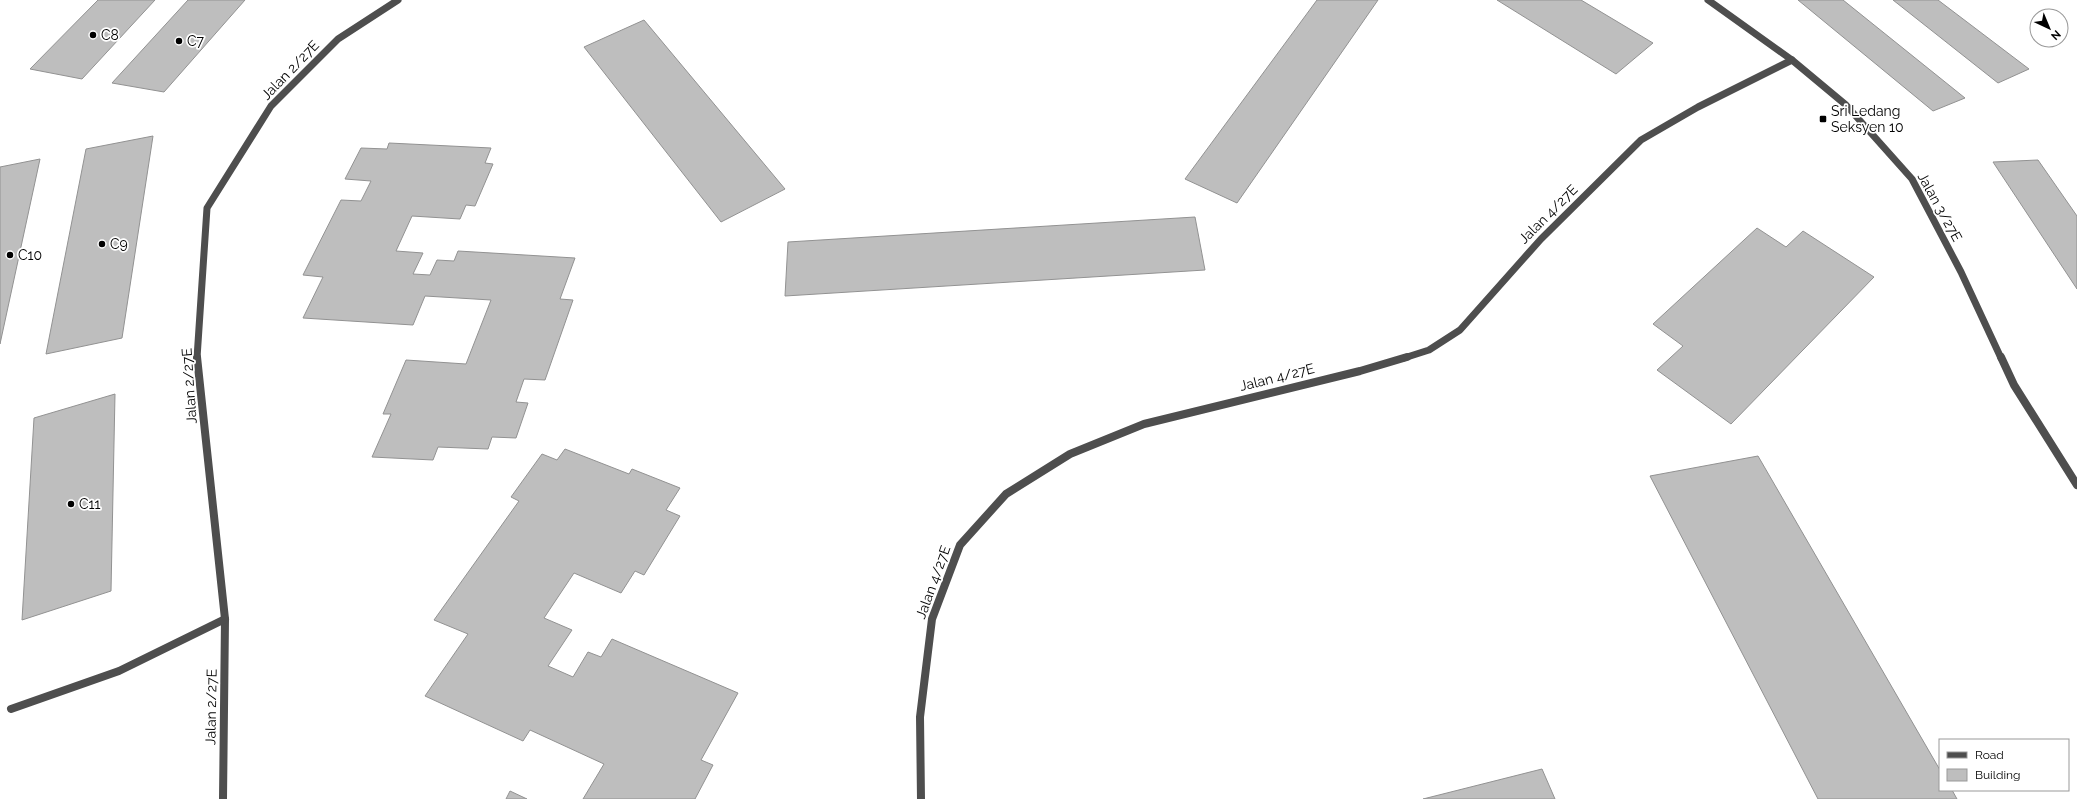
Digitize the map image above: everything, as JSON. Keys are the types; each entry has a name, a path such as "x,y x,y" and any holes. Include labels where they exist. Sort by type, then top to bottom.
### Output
{"street":[{"name":"Jalan 2/27E","path":"223,799 225,619 197,354 207,208 271,106 338,39 398,0"},
{"name":"Jalan 3/27E","path":"1708,0 1792,60 1846,105 1912,179 1961,272 2014,385 2077,485"},
{"name":"Jalan 4/27E","path":"921,799 920,717 932,619 960,545 1006,494 1070,454 1144,424 1360,371 1429,350 1460,330 1541,239 1641,140 1698,106 1792,60"},
{"path":"11,709 119,671 225,619"}],"building":[{"name":"C8","path":"98,0 155,0 82,79 30,69"},
{"name":"C7","path":"188,0 245,0 164,92 112,83"},
{"path":"1317,0 1378,0 1237,203 1185,179"},
{"path":"1497,0 1581,0 1653,43 1616,74"},
{"path":"1798,0 1843,0 1965,98 1933,111"},
{"path":"1893,0 1938,0 2029,69 1998,83"},
{"path":"644,20 785,189 721,222 584,47"},
{"name":"C9","path":"153,136 122,338 46,354 86,149"},
{"path":"389,143 491,148 485,163 493,164 475,206 466,205 460,219 412,216 396,251 423,253 413,274 430,275 437,260 454,261 458,251 575,258 560,299 573,300 545,380 524,379 516,402 528,403 516,438 492,437 488,449 438,447 433,460 372,457 391,414 383,414 406,360 466,364 491,300 425,296 413,325 303,318 323,277 303,275 341,200 361,201 371,181 345,179 361,148 387,149"},
{"name":"C10","path":"40,159 0,344 0,167"},
{"path":"2038,160 2077,216 2077,289 1993,162"},
{"path":"1195,217 1205,270 785,296 788,242"},
{"path":"1757,228 1786,247 1803,231 1874,277 1731,424 1657,370 1683,346 1653,324"},
{"name":"C11","path":"115,394 111,591 22,620 34,418"},
{"path":"565,449 629,474 632,469 680,488 666,510 680,516 644,575 635,571 621,593 574,573 544,618 572,630 548,666 573,677 588,652 601,657 612,639 738,693 701,760 713,765 695,799 583,799 604,764 530,730 523,741 425,696 468,634 434,620 519,501 511,497 542,454 557,460"},
{"path":"1758,456 1939,768 1939,791 1953,791 1957,799 1818,799 1650,476"},
{"path":"1542,769 1555,799 1423,799"},
{"path":"510,791 527,799 506,799"}],"place":[{"name":"C8","path":"93,35"},
{"name":"C7","path":"179,41"},
{"name":"Sri Ledang Seksyen 10","path":"1823,119"},
{"name":"C9","path":"102,244"},
{"name":"C10","path":"10,255"},
{"name":"C11","path":"71,504"}]}
